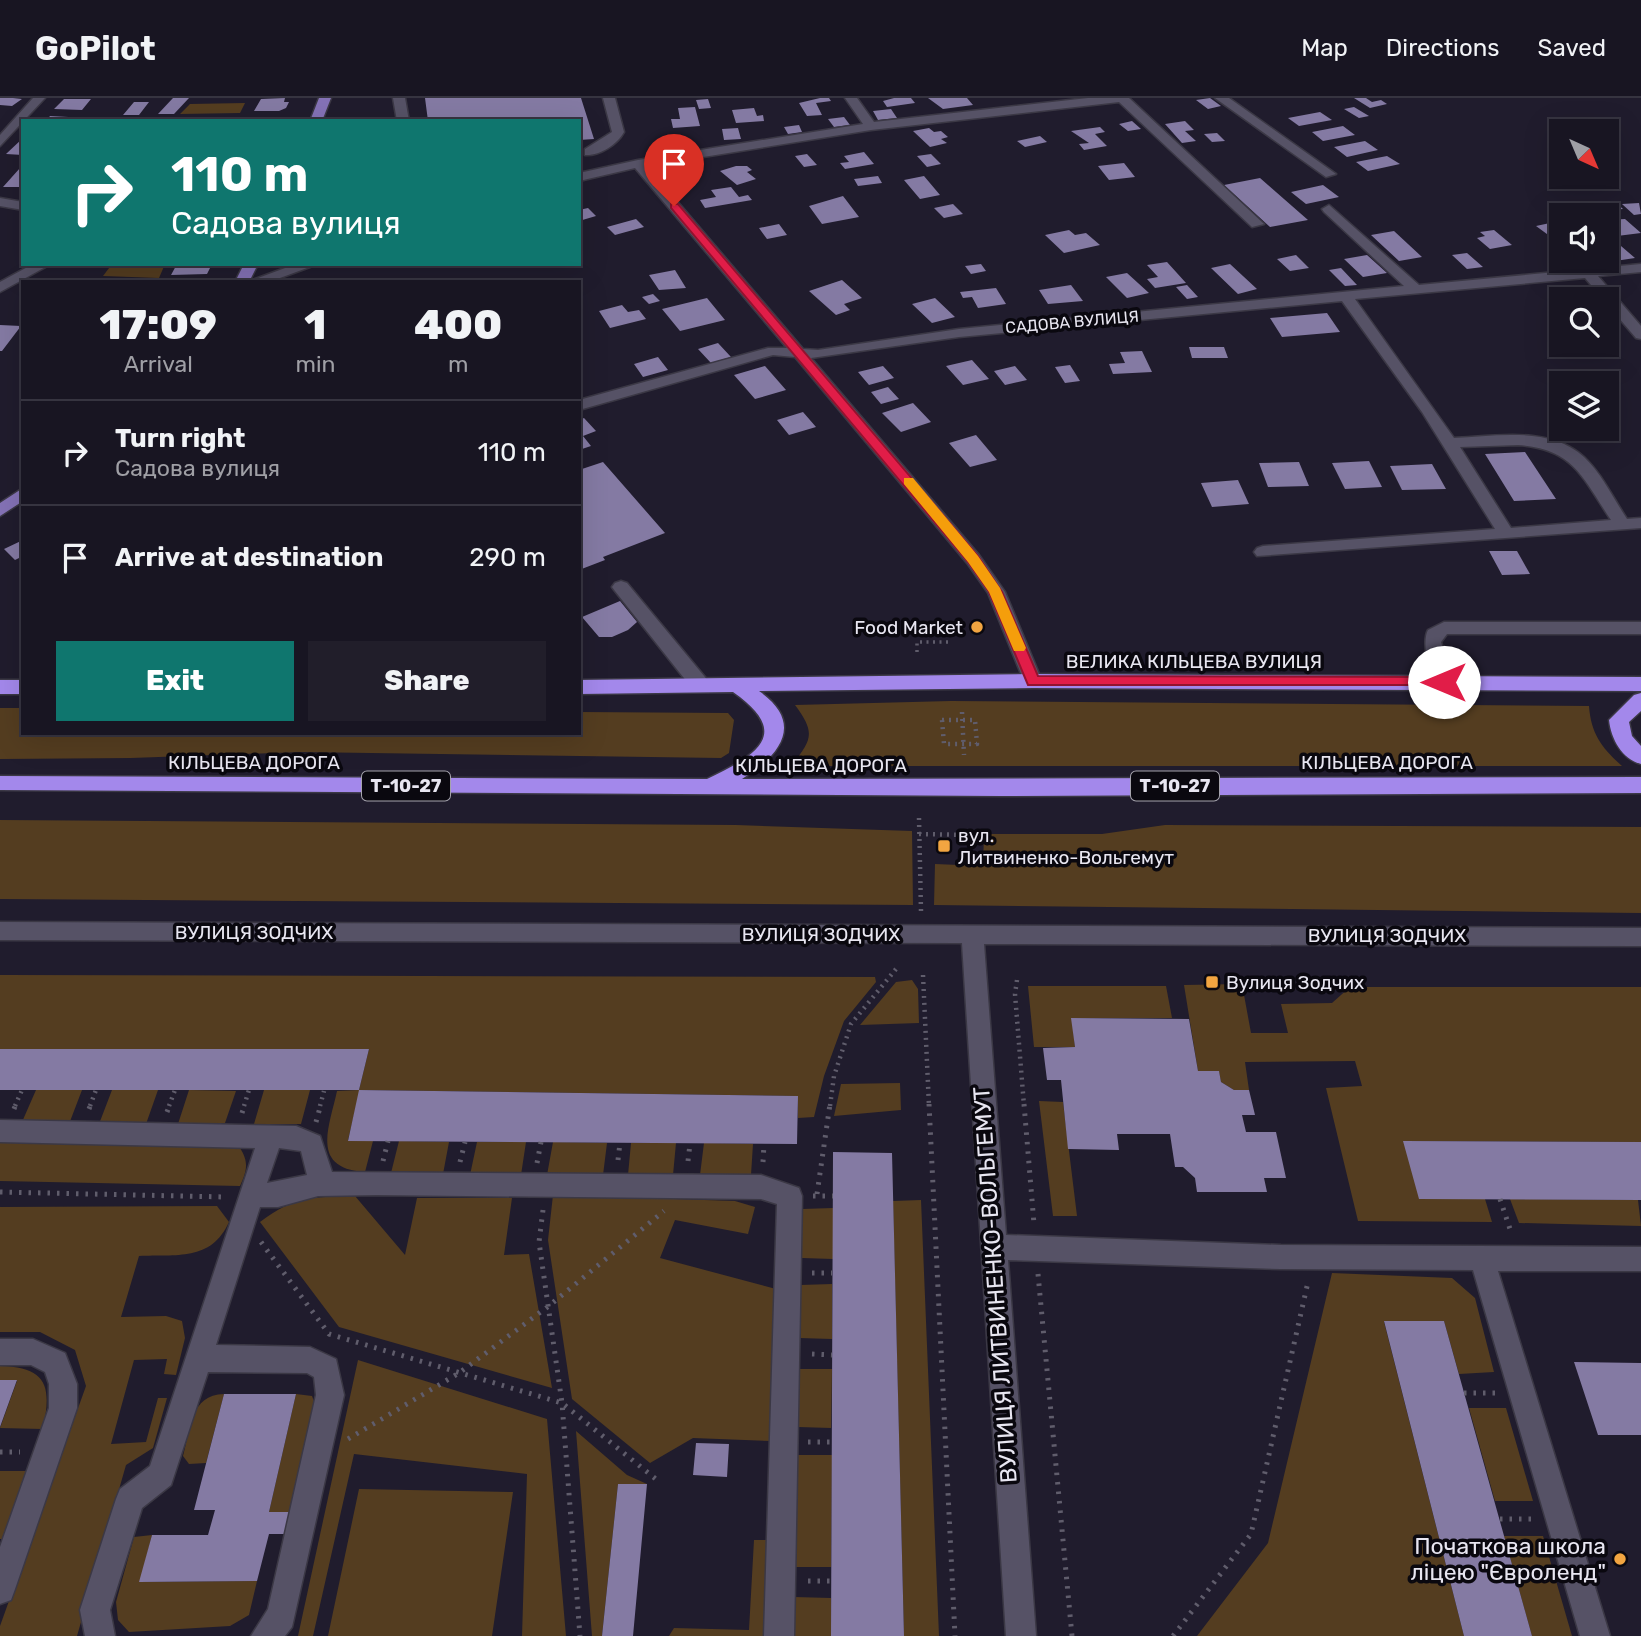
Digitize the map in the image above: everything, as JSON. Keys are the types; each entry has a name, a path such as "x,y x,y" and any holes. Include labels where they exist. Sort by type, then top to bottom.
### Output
{"highway":[{"name":"ВЕЛИКА КІЛЬЦЕВА ВУЛИЦЯ","path":"581,687 1033,681 1641,684"},
{"path":"708,787 748,769 770,748 777,727 771,711 757,697 738,686"},
{"path":"0,687 21,687"},
{"path":"1641,700 1619,720 1619,732 1629,747 1641,757"},
{"name":"КІЛЬЦЕВА ДОРОГА","path":"0,783 708,787 1641,785"}],"main road":[{"path":"317,119 325,98"},
{"path":"0,510 21,494"}],"street":[{"path":"0,142 39,98"},
{"path":"399,98 403,119"},
{"path":"605,171 584,153 609,144 620,133 609,98"},
{"path":"851,98 871,126"},
{"path":"581,177 638,164 871,126 1121,98 1257,224"},
{"path":"1221,98 1330,174"},
{"path":"638,164 973,559 996,592 1033,681"},
{"path":"0,202 21,206"},
{"path":"1329,209 1416,290"},
{"path":"1,288 40,266"},
{"path":"260,280 305,266"},
{"name":"САДОВА ВУЛИЦЯ","path":"581,404 774,351 818,354 959,333 1641,268"},
{"path":"1588,274 1641,335"},
{"path":"1,288 21,288"},
{"path":"1346,297 1376,335 1451,443 1505,532"},
{"path":"1451,443 1537,442 1563,451 1578,461 1621,523"},
{"path":"1263,552 1641,523"},
{"path":"621,587 702,687"},
{"path":"1444,682 1432,642 1434,634 1444,628 1641,628"},
{"name":"ВУЛИЦЯ ЗОДЧИХ","path":"0,931 1641,937"},
{"name":"ВУЛИЦЯ ЛИТВИНЕНКО-ВОЛЬГЕМУТ","path":"972,934 1021,1636"},
{"path":"0,1131 296,1136 311,1144 320,1170 318,1184"},
{"path":"100,1636 95,1609 130,1499 161,1475 271,1137"},
{"path":"247,1206 318,1184 761,1187 790,1196 779,1636"},
{"path":"993,1247 1313,1258 1641,1259"},
{"path":"1482,1259 1594,1636"},
{"path":"0,1352 33,1352 55,1363 63,1384 63,1408 0,1589"},
{"path":"197,1358 310,1360 327,1369 330,1395 281,1616 267,1636"}],"path":[{"path":"917,652 917,642 948,642"},
{"path":"962,712 964,755"},
{"path":"942,720 963,720 975,720 977,744 944,744 942,720"},
{"path":"919,818 921,911"},
{"path":"919,834 968,835"},
{"path":"816,1196 834,1076 851,1024 896,969"},
{"path":"923,975 955,1636"},
{"path":"1017,980 1015,994 1036,1248 1072,1636"},
{"path":"311,1144 324,1091"},
{"path":"546,1184 539,1242 562,1403 580,1636"},
{"path":"315,1459 459,1373 550,1305 695,1186"},
{"path":"0,1192 225,1196 247,1206 329,1334 562,1403 657,1480"},
{"path":"1500,1199 1519,1259"},
{"path":"1173,1636 1251,1534 1313,1258"}],"shaded area":[{"path":"245,103 240,113 180,114 190,104"},
{"path":"110,266 164,266 159,278 103,276"},
{"path":"951,701 1589,706 1592,725 1599,740 1622,766 791,766 809,736 806,723 795,705"},
{"path":"0,708 21,708 21,735 581,735 581,712 728,713 734,720 729,753 721,758 301,752 0,759"},
{"path":"0,820 736,825 912,831 913,905 0,899"},
{"path":"1165,825 1641,827 1641,913 934,905 935,864 983,866 984,834 1102,834"},
{"path":"0,975 875,977 876,982 844,1021 824,1076 814,1117 798,1118 798,1096 360,1090 348,1140 373,1141 365,1172 348,1169 336,1163 327,1144 337,1091 359,1090 369,1049 0,1049"},
{"path":"912,980 918,989 919,1023 860,1025 896,982"},
{"path":"1242,984 1251,1033 1288,1033 1281,1004 1332,1003 1350,987 1641,987 1641,1142 1404,1141 1485,1199 1492,1222 1358,1221 1326,1088 1362,1086 1355,1061 1245,1062 1249,1090 1234,1090 1221,1082 1219,1072 1198,1071 1184,985"},
{"path":"1028,986 1166,986 1172,1018 1072,1018 1075,1047 1034,1047"},
{"path":"900,1083 901,1110 834,1116 841,1084"},
{"path":"36,1090 82,1090 69,1124 22,1122"},
{"path":"112,1090 158,1090 146,1124 99,1124"},
{"path":"189,1090 236,1091 225,1123 178,1124"},
{"path":"264,1090 310,1090 301,1124 254,1124"},
{"path":"1039,1101 1063,1102 1077,1216 1053,1216"},
{"path":"0,1141 240,1148 246,1167 240,1186 0,1181"},
{"path":"399,1141 449,1142 443,1174 391,1173"},
{"path":"477,1142 526,1142 521,1175 470,1175"},
{"path":"553,1142 607,1143 603,1175 547,1175"},
{"path":"631,1143 676,1143 673,1175 628,1175"},
{"path":"704,1143 753,1144 751,1175 700,1175"},
{"path":"553,1195 735,1201 755,1207 748,1234 675,1220 660,1258 776,1289 771,1441 693,1438 650,1463 572,1399 548,1240"},
{"path":"355,1196 405,1255 417,1198 512,1198 504,1255 529,1254 552,1388 339,1327 260,1222 294,1203"},
{"path":"1510,1199 1638,1200 1641,1226 1519,1223"},
{"path":"921,1200 939,1636 904,1636 893,1201"},
{"path":"217,1206 229,1222 213,1244 202,1250 179,1255 139,1256 121,1317 166,1316 182,1321 185,1338 176,1375 164,1374 167,1359 134,1360 111,1444 146,1442 158,1398 167,1398 153,1448 126,1465 77,1636 0,1636 0,1626 86,1386 75,1350 40,1332 0,1332 0,1207"},
{"path":"833,1208 833,1259 802,1258 802,1209"},
{"path":"1332,1273 1452,1278 1475,1298 1494,1372 1459,1374 1444,1321 1384,1322 1464,1636 1197,1636 1268,1543"},
{"path":"832,1284 832,1339 799,1338 800,1285"},
{"path":"358,1360 547,1419 566,1636 522,1636 527,1474 354,1454 313,1636 298,1636"},
{"path":"0,1366 28,1370 43,1382 47,1401 43,1429 0,1428 17,1381 0,1380"},
{"path":"798,1369 832,1369 831,1428 798,1427"},
{"path":"224,1394 206,1463 189,1464 183,1456 198,1407 204,1400"},
{"path":"296,1394 312,1396 315,1404 291,1512 269,1512"},
{"path":"1469,1408 1506,1408 1533,1501 1495,1501"},
{"path":"576,1431 627,1475 647,1484 618,1484 602,1636 592,1636"},
{"path":"798,1455 832,1455 831,1567 795,1567"},
{"path":"0,1471 27,1471 4,1539 0,1539"},
{"path":"359,1489 513,1492 492,1636 328,1636"},
{"path":"152,1535 140,1582 257,1581 249,1615 230,1626 129,1632 118,1620 116,1602 134,1537"},
{"path":"1504,1536 1543,1536 1572,1636 1532,1636"},
{"path":"754,1540 767,1540 765,1636 669,1636 674,1628 749,1630"},
{"path":"794,1597 831,1598 831,1636 793,1636"}],"building":[{"path":"0,98 22,99 12,106 0,105"},
{"path":"173,98 189,98 174,114 158,114"},
{"path":"285,98 284,102 289,102 286,108 279,111 254,111 261,99"},
{"path":"425,98 581,98 594,139 581,140 581,119 428,119"},
{"path":"829,98 831,101 816,103 822,115 807,116 799,103"},
{"path":"911,98 915,103 887,107 883,101"},
{"path":"928,98 967,98 973,105 943,109"},
{"path":"1210,98 1221,106 1208,109 1196,100"},
{"path":"1354,98 1366,98 1372,102 1381,100 1387,104 1370,108"},
{"path":"64,99 91,99 82,110 54,109"},
{"path":"708,99 711,108 699,109 696,100"},
{"path":"134,102 149,102 139,115 123,115"},
{"path":"695,107 700,126 673,128 671,119 680,119 678,108"},
{"path":"1354,107 1369,116 1359,118 1344,109"},
{"path":"754,108 757,116 763,115 764,121 736,123 732,110"},
{"path":"891,109 897,118 878,120 873,111"},
{"path":"1320,112 1332,120 1299,126 1288,118"},
{"path":"50,116 87,118 86,119 48,119"},
{"path":"844,117 850,125 834,127 828,119"},
{"path":"1132,121 1141,129 1128,131 1119,124"},
{"path":"1185,121 1194,130 1185,131 1196,141 1182,143 1165,124"},
{"path":"799,125 802,132 788,134 784,127"},
{"path":"1343,126 1355,135 1323,141 1312,132"},
{"path":"1100,127 1105,132 1095,134 1107,146 1084,150 1079,144 1089,143 1071,131"},
{"path":"738,128 741,139 724,140 722,129"},
{"path":"929,128 934,132 941,131 948,137 941,139 947,143 930,147 913,131"},
{"path":"1217,133 1225,141 1212,142 1204,134"},
{"path":"1040,136 1047,142 1025,147 1017,141"},
{"path":"21,140 21,155 6,154"},
{"path":"1365,141 1378,150 1347,157 1334,147"},
{"path":"678,143 679,148 658,150 657,145"},
{"path":"864,152 874,164 845,169 840,163 849,162 844,156"},
{"path":"807,154 817,165 804,167 795,156"},
{"path":"931,154 941,164 927,167 917,156"},
{"path":"1387,156 1400,164 1368,171 1356,162"},
{"path":"1124,163 1135,177 1109,180 1098,166"},
{"path":"747,166 752,170 747,172 756,179 737,185 720,171"},
{"path":"20,168 21,168 21,187 3,187"},
{"path":"878,176 882,183 858,186 854,179"},
{"path":"924,176 940,195 920,199 904,180"},
{"path":"1260,178 1308,220 1270,227 1224,185"},
{"path":"1323,185 1339,197 1306,204 1291,192"},
{"path":"731,187 739,197 748,195 752,200 705,208 700,200 716,197 711,190"},
{"path":"843,196 859,217 822,224 809,206"},
{"path":"1639,203 1641,214 1634,215 1622,204"},
{"path":"953,204 963,214 944,218 934,208"},
{"path":"588,208 596,216 581,220 581,210"},
{"path":"636,219 644,227 615,235 607,227"},
{"path":"1619,219 1625,219 1641,233 1619,236"},
{"path":"1549,223 1549,236 1536,226"},
{"path":"779,224 787,235 767,239 759,228"},
{"path":"1069,230 1075,235 1086,233 1100,245 1064,253 1045,235"},
{"path":"1494,230 1512,245 1490,249 1477,238 1485,236 1480,232"},
{"path":"1394,231 1422,257 1399,261 1371,235"},
{"path":"1621,246 1635,258 1619,260"},
{"path":"1467,253 1483,267 1467,269 1452,255"},
{"path":"1296,255 1309,268 1290,271 1277,259"},
{"path":"1367,255 1387,273 1363,277 1344,259"},
{"path":"1167,262 1186,283 1155,288 1147,279 1158,277 1147,265"},
{"path":"981,264 986,271 971,274 965,266"},
{"path":"1230,264 1257,289 1238,294 1211,268"},
{"path":"176,266 211,266 207,274 171,275"},
{"path":"1341,268 1357,285 1345,286 1329,270"},
{"path":"675,270 686,288 659,290 649,275"},
{"path":"1127,273 1149,293 1127,298 1106,277"},
{"path":"842,280 862,298 844,304 850,310 836,315 809,291"},
{"path":"1071,285 1083,301 1048,304 1039,290"},
{"path":"1187,285 1198,297 1187,299 1176,287"},
{"path":"996,288 1006,304 978,308 972,297 963,298 960,292"},
{"path":"653,294 660,301 649,304 642,297"},
{"path":"707,298 725,320 680,331 662,309"},
{"path":"935,298 955,317 932,323 912,304"},
{"path":"622,305 628,312 639,310 646,319 610,328 599,311"},
{"path":"1327,313 1340,332 1282,337 1270,318"},
{"path":"0,325 21,326 2,351 0,351"},
{"path":"718,343 731,357 711,363 698,349"},
{"path":"1189,347 1224,347 1228,358 1192,358"},
{"path":"1142,351 1152,372 1113,374 1109,364 1125,363 1120,352"},
{"path":"658,357 668,370 643,377 634,364"},
{"path":"972,360 989,379 963,385 946,366"},
{"path":"1070,365 1080,381 1065,383 1055,367"},
{"path":"765,366 786,390 755,399 734,375"},
{"path":"883,366 894,378 869,385 858,372"},
{"path":"1015,366 1027,380 1005,385 994,371"},
{"path":"888,387 899,399 881,404 871,392"},
{"path":"913,403 931,422 901,432 882,413"},
{"path":"803,412 816,427 789,435 777,420"},
{"path":"584,418 596,431 583,436 591,446 581,449 581,419"},
{"path":"976,435 997,460 970,467 949,443"},
{"path":"1525,452 1556,499 1514,501 1485,454"},
{"path":"1369,461 1382,487 1345,489 1332,463"},
{"path":"603,462 665,533 603,557 605,560 581,569 581,469"},
{"path":"1299,462 1309,486 1268,487 1259,463"},
{"path":"1432,464 1446,489 1402,490 1390,466"},
{"path":"1238,480 1249,504 1212,507 1201,483"},
{"path":"21,541 21,557 15,560 4,549"},
{"path":"1489,551 1517,551 1530,574 1502,575"},
{"path":"620,601 637,622 628,630 612,637 599,637 582,617"},
{"path":"1071,1018 1189,1019 1198,1071 1219,1071 1221,1082 1234,1090 1249,1090 1255,1115 1242,1115 1246,1132 1276,1132 1286,1178 1264,1178 1267,1192 1197,1192 1195,1178 1183,1167 1175,1167 1170,1134 1117,1134 1119,1150 1068,1149 1061,1080 1047,1080 1043,1048 1075,1047"},
{"path":"0,1049 369,1049 359,1090 0,1090"},
{"path":"359,1090 798,1096 797,1144 348,1141"},
{"path":"1403,1141 1641,1142 1641,1200 1419,1199"},
{"path":"833,1152 892,1153 904,1636 831,1636"},
{"path":"1384,1321 1444,1321 1532,1636 1464,1636"},
{"path":"1574,1362 1641,1363 1641,1435 1598,1435"},
{"path":"0,1380 17,1380 0,1427"},
{"path":"224,1394 296,1394 269,1512 291,1512 286,1534 269,1534 257,1581 139,1582 152,1535 208,1535 215,1510 194,1510"},
{"path":"696,1443 729,1444 727,1477 693,1475"},
{"path":"618,1484 647,1484 633,1636 602,1636"}],"slow traffic":[{"path":"908,481 973,559 996,592 1019,648"}],"place":[{"name":"Food Market","path":"977,627"},
{"name":"вул. Литвиненко-Вольгемут","path":"944,846"},
{"name":"Вулиця Зодчих","path":"1212,982"},
{"name":"Початкова школа ліцею \"Євроленд\"","path":"1620,1559"}],"route":[{"path":"674,206 973,559 996,592 1033,681 1444,682"}]}
